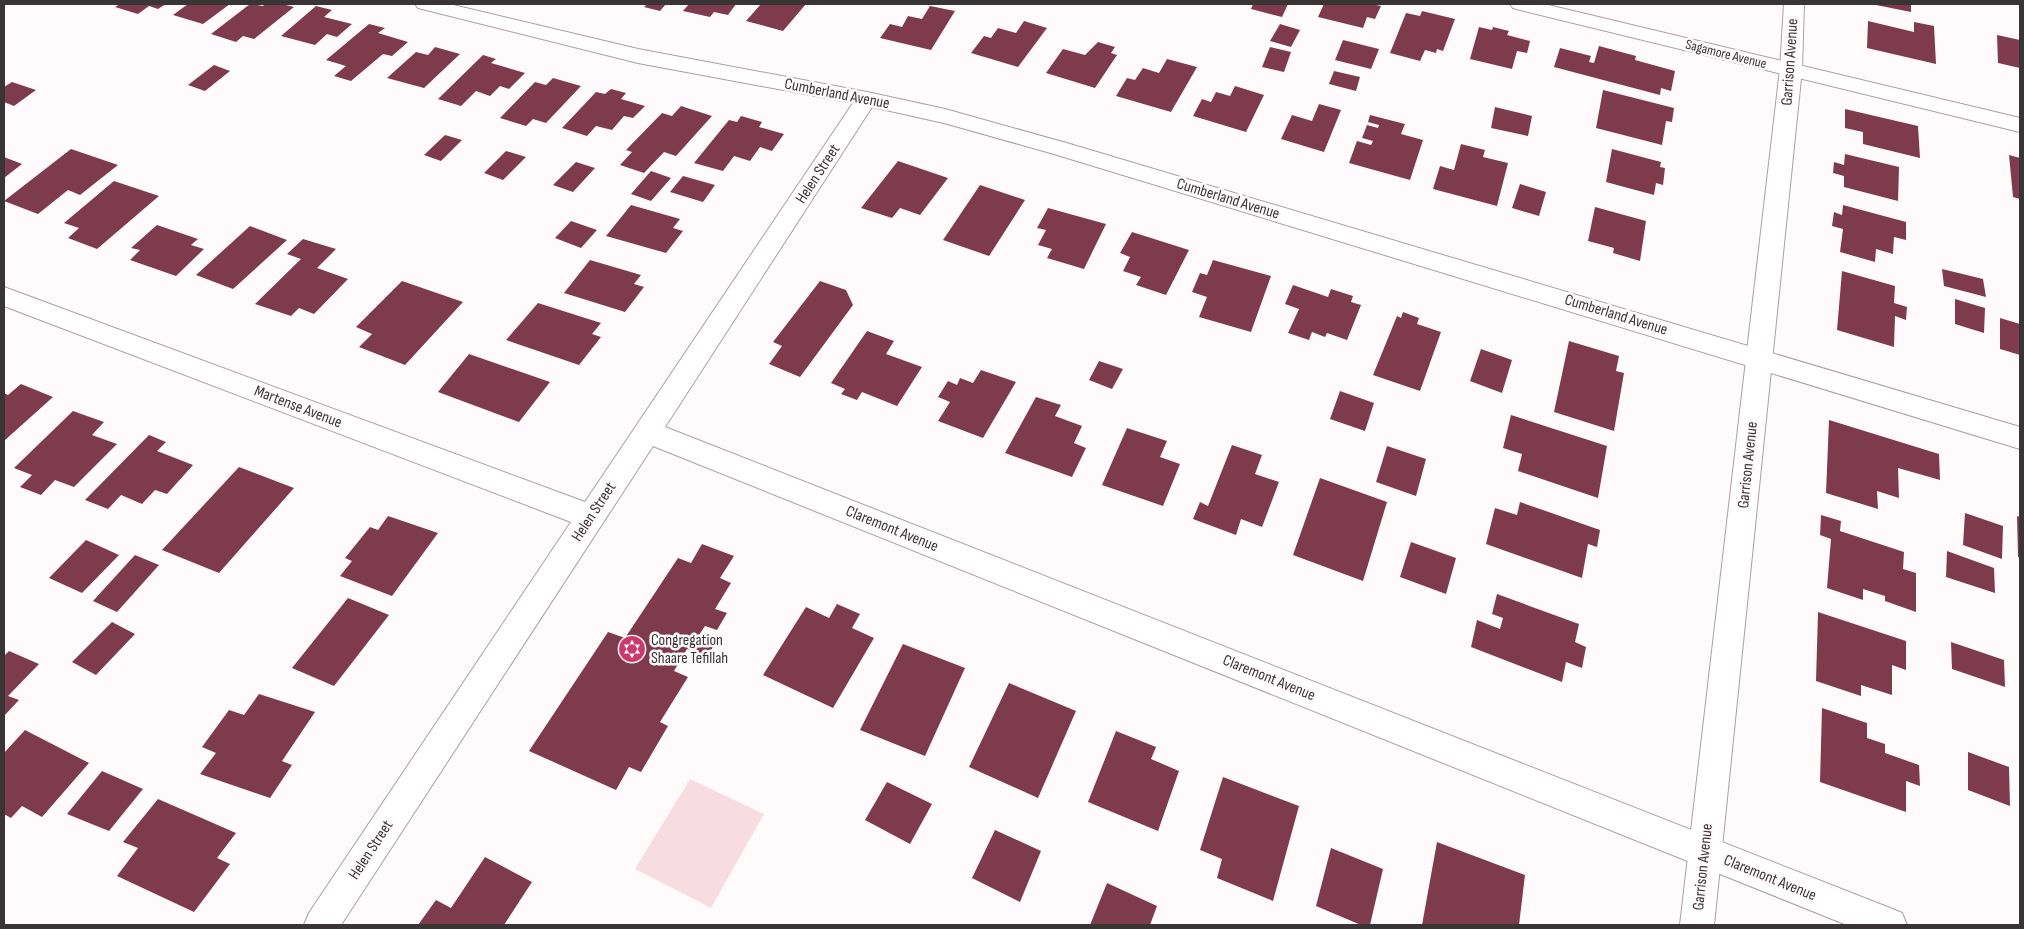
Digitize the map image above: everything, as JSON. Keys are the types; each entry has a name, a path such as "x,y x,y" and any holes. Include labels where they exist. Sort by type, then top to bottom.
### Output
{"street":[{"name":"Cumberland Avenue","path":"425,4 638,56 867,99 945,116 1759,358 2020,438"},
{"name":"Sagamore Avenue","path":"1520,4 2020,125"},
{"name":"Garrison Avenue","path":"1697,925 1792,69 1794,4"},
{"name":"Helen Street","path":"321,925 867,99"},
{"name":"Martense Avenue","path":"4,296 591,517"},
{"name":"Claremont Avenue","path":"647,432 1890,925"}],"shaded area":[{"path":"690,779 764,814 711,908 635,869"}],"building":[{"path":"120,4 166,4 158,9 149,6 138,14 115,7"},
{"path":"188,4 230,4 203,24 173,15"},
{"path":"250,4 263,6 265,4 282,4 294,7 254,39 243,36 236,42 211,34"},
{"path":"647,4 666,4 660,11 644,7"},
{"path":"689,4 736,4 728,15 714,12 710,17 683,11"},
{"path":"761,4 806,4 783,31 746,21"},
{"path":"1253,4 1288,4 1282,17 1251,9"},
{"path":"1324,4 1371,4 1381,6 1375,19 1367,17 1363,28 1318,17"},
{"path":"1911,4 1911,12 1876,5"},
{"path":"316,6 332,10 324,17 352,24 337,37 327,34 315,45 281,36"},
{"path":"930,6 955,11 931,50 880,38 890,24 902,27 908,16 922,19"},
{"path":"1422,11 1455,19 1443,51 1437,49 1436,53 1425,50 1420,61 1390,53 1406,13 1420,16"},
{"path":"1024,21 1047,28 1018,67 971,53 984,36 991,38 998,28 1016,33"},
{"path":"1868,21 1914,32 1914,22 1934,26 1936,64 1867,48"},
{"path":"369,24 385,28 378,33 408,42 392,56 383,54 351,81 334,76 346,66 326,60"},
{"path":"1280,24 1300,30 1291,47 1270,41"},
{"path":"1479,27 1492,30 1493,27 1509,31 1507,35 1530,41 1527,53 1517,51 1512,69 1470,59"},
{"path":"1997,35 2020,40 2020,68 1998,63"},
{"path":"1343,40 1379,49 1371,69 1335,60"},
{"path":"1098,42 1115,47 1111,53 1117,55 1095,88 1046,73 1063,49 1085,55"},
{"path":"1599,46 1636,56 1635,60 1675,71 1671,91 1661,88 1660,95 1554,67 1560,48 1591,56 1589,62 1594,63"},
{"path":"435,47 460,54 424,88 387,78 416,52 428,55"},
{"path":"1270,47 1291,52 1284,72 1262,67"},
{"path":"483,55 496,59 491,63 525,73 509,89 500,86 490,96 476,91 461,106 438,99"},
{"path":"1167,59 1197,67 1171,112 1116,96 1127,78 1135,80 1143,68 1159,73"},
{"path":"214,65 230,71 205,91 188,85"},
{"path":"1334,71 1360,77 1356,91 1329,84"},
{"path":"553,78 581,86 546,123 533,119 526,126 500,118 535,82 546,85"},
{"path":"12,82 36,90 14,106 4,102 4,87"},
{"path":"1235,86 1264,95 1246,132 1193,116 1202,99 1211,102 1216,92 1230,96"},
{"path":"611,89 626,93 621,99 645,106 633,118 624,116 612,130 596,126 587,136 562,128 596,92 605,94"},
{"path":"1603,90 1674,108 1672,122 1666,121 1662,145 1596,128"},
{"path":"1319,104 1341,110 1324,152 1281,139 1292,115 1312,121"},
{"path":"681,106 712,116 676,156 664,152 644,173 620,165 632,152 626,150 662,113 672,116"},
{"path":"1495,107 1532,116 1528,136 1491,128"},
{"path":"1845,109 1918,126 1920,158 1863,144 1863,132 1845,128"},
{"path":"1370,115 1405,124 1401,134 1423,140 1410,180 1349,163 1357,141 1371,145 1373,141 1362,138 1367,125 1378,128 1379,125 1368,122"},
{"path":"741,116 762,122 759,127 784,134 772,151 760,147 750,161 734,156 723,171 694,163 729,120 737,122"},
{"path":"445,135 462,140 441,161 424,155"},
{"path":"1461,144 1485,150 1483,157 1508,163 1497,206 1433,189 1440,166 1454,170"},
{"path":"71,149 118,165 80,195 68,190 38,214 4,201"},
{"path":"1612,149 1661,162 1660,167 1665,168 1663,185 1656,183 1654,195 1606,182"},
{"path":"506,151 526,157 503,180 484,173"},
{"path":"1845,154 1899,167 1898,201 1844,187 1844,176 1833,173 1834,162 1844,165"},
{"path":"2009,155 2020,158 2020,199 2013,197"},
{"path":"4,157 22,164 4,178"},
{"path":"898,161 948,178 920,215 900,208 892,218 861,208"},
{"path":"576,162 595,168 573,192 553,185"},
{"path":"651,171 671,178 651,201 631,194"},
{"path":"683,176 715,185 703,202 670,192"},
{"path":"114,181 159,196 97,249 68,238 79,228 64,223"},
{"path":"1520,184 1546,192 1539,216 1512,208"},
{"path":"980,185 1025,200 989,256 943,240"},
{"path":"631,205 680,219 673,228 683,231 666,253 606,236"},
{"path":"1843,205 1906,222 1906,240 1894,237 1893,254 1876,249 1875,262 1840,252 1843,229 1832,226 1834,212 1842,215"},
{"path":"1595,207 1646,221 1640,261 1613,253 1614,248 1588,241"},
{"path":"1048,208 1106,224 1084,269 1047,258 1052,249 1038,245 1046,230 1037,228"},
{"path":"571,221 597,230 581,248 555,238"},
{"path":"157,225 198,239 191,245 204,249 176,276 130,260 140,250 131,248"},
{"path":"250,226 287,240 233,289 196,275"},
{"path":"1132,232 1189,250 1166,295 1136,285 1141,277 1123,271 1130,257 1120,253"},
{"path":"303,239 336,249 317,268 348,279 314,314 299,308 291,316 255,304 301,259 287,254"},
{"path":"590,260 641,275 634,284 644,287 625,312 564,293"},
{"path":"1213,260 1271,276 1251,332 1199,317 1207,297 1192,292 1200,273 1207,275"},
{"path":"1942,269 1983,279 1986,297 1944,286"},
{"path":"1842,271 1895,286 1894,303 1907,307 1906,320 1895,316 1894,347 1837,330"},
{"path":"402,281 463,302 405,365 359,347 372,334 356,327"},
{"path":"820,281 846,290 853,305 800,377 769,364 782,346 773,342"},
{"path":"1293,285 1328,297 1331,289 1353,296 1351,302 1361,305 1347,340 1327,333 1325,337 1312,332 1309,340 1288,333 1299,309 1285,304"},
{"path":"1955,299 1985,308 1984,333 1955,324"},
{"path":"538,303 601,323 592,334 601,337 579,365 506,340"},
{"path":"1403,312 1419,318 1417,324 1441,332 1420,391 1373,375 1397,316 1401,318"},
{"path":"2000,318 2020,324 2020,355 2000,349"},
{"path":"867,331 894,341 886,354 922,367 897,406 862,392 857,400 841,394 845,389 831,383"},
{"path":"1569,341 1619,356 1616,371 1624,373 1614,431 1554,412"},
{"path":"1481,349 1512,360 1502,393 1470,381"},
{"path":"469,354 550,382 519,422 438,392"},
{"path":"1099,361 1123,369 1112,389 1089,380"},
{"path":"981,370 1016,382 983,438 938,421 950,402 938,397 948,381 957,385 960,378 973,383"},
{"path":"21,384 53,397 4,441 4,393 8,395"},
{"path":"1340,391 1374,403 1365,431 1330,419"},
{"path":"1036,397 1061,405 1055,416 1082,426 1074,443 1086,448 1072,477 1005,453"},
{"path":"73,411 104,422 92,435 117,444 74,487 55,480 41,495 20,487 32,475 14,468"},
{"path":"1511,415 1607,446 1598,498 1518,471 1522,454 1503,448"},
{"path":"1829,420 1939,454 1940,480 1898,468 1899,498 1877,491 1878,509 1826,493"},
{"path":"1127,428 1167,441 1160,457 1180,464 1163,506 1102,485"},
{"path":"149,435 166,442 157,451 193,465 167,494 155,490 142,504 121,495 108,509 85,500"},
{"path":"1232,445 1262,455 1255,474 1279,482 1262,527 1241,519 1236,535 1193,519 1200,502 1208,506"},
{"path":"1387,446 1426,459 1416,496 1376,482"},
{"path":"239,467 294,488 219,573 162,550"},
{"path":"1320,478 1387,502 1363,581 1293,555"},
{"path":"1520,502 1600,530 1597,547 1588,544 1582,578 1486,544 1495,508 1517,515"},
{"path":"1965,513 2003,526 2002,559 1963,545"},
{"path":"1821,515 1841,521 1840,531 1904,552 1903,569 1916,573 1916,612 1885,601 1885,596 1863,589 1863,600 1827,588 1831,539 1820,535"},
{"path":"388,516 438,533 392,596 340,576 352,561 345,558 370,527 378,530"},
{"path":"2017,516 2020,517 2020,557 2018,557"},
{"path":"86,540 119,555 82,593 49,578"},
{"path":"1411,542 1456,558 1446,594 1400,577"},
{"path":"702,544 734,556 720,578 731,583 715,609 727,613 717,630 705,626 699,635 716,642 707,657 687,649 674,671 688,677 660,722 668,726 641,772 629,767 616,790 529,751 608,632 625,638 678,558 691,563"},
{"path":"1947,551 1994,568 1995,593 1946,577"},
{"path":"135,555 159,565 117,612 93,601"},
{"path":"1497,594 1579,624 1575,642 1586,647 1582,668 1566,662 1562,682 1471,647 1477,620 1500,629 1503,618 1492,614"},
{"path":"348,598 389,615 334,686 292,668"},
{"path":"837,604 860,614 852,628 874,638 833,708 763,675 806,607 829,618"},
{"path":"1818,612 1906,641 1906,670 1892,665 1892,695 1861,685 1861,696 1816,681"},
{"path":"112,622 135,634 96,675 72,662"},
{"path":"1951,642 2004,660 2005,687 1952,669"},
{"path":"903,644 965,668 925,756 860,730"},
{"path":"9,651 39,664 8,696 19,700 4,716 4,656"},
{"path":"1009,683 1076,711 1038,798 969,767"},
{"path":"259,694 315,712 282,761 292,765 270,798 200,774 216,753 202,747 229,710 244,715"},
{"path":"1822,708 1867,723 1867,738 1885,744 1885,753 1919,765 1920,786 1906,781 1906,812 1820,782"},
{"path":"25,730 89,763 42,817 22,806 11,818 4,814 4,753"},
{"path":"1116,731 1156,747 1151,759 1179,771 1158,831 1088,802"},
{"path":"1968,752 2009,767 2010,806 1968,790"},
{"path":"102,771 143,789 109,831 67,814"},
{"path":"1223,777 1299,806 1273,901 1217,878 1222,859 1200,850"},
{"path":"887,782 932,804 910,844 865,820"},
{"path":"158,799 236,833 217,858 230,864 194,912 117,876 138,848 123,842"},
{"path":"995,830 1041,851 1020,902 972,878"},
{"path":"1437,842 1525,875 1519,925 1422,925"},
{"path":"1331,848 1383,869 1370,925 1361,925 1316,906"},
{"path":"485,857 532,882 504,925 418,925 436,900 451,908"},
{"path":"1107,883 1157,906 1150,925 1090,925"}],"place":[{"name":"Congregation Shaare Tefillah","path":"632,649"}]}
